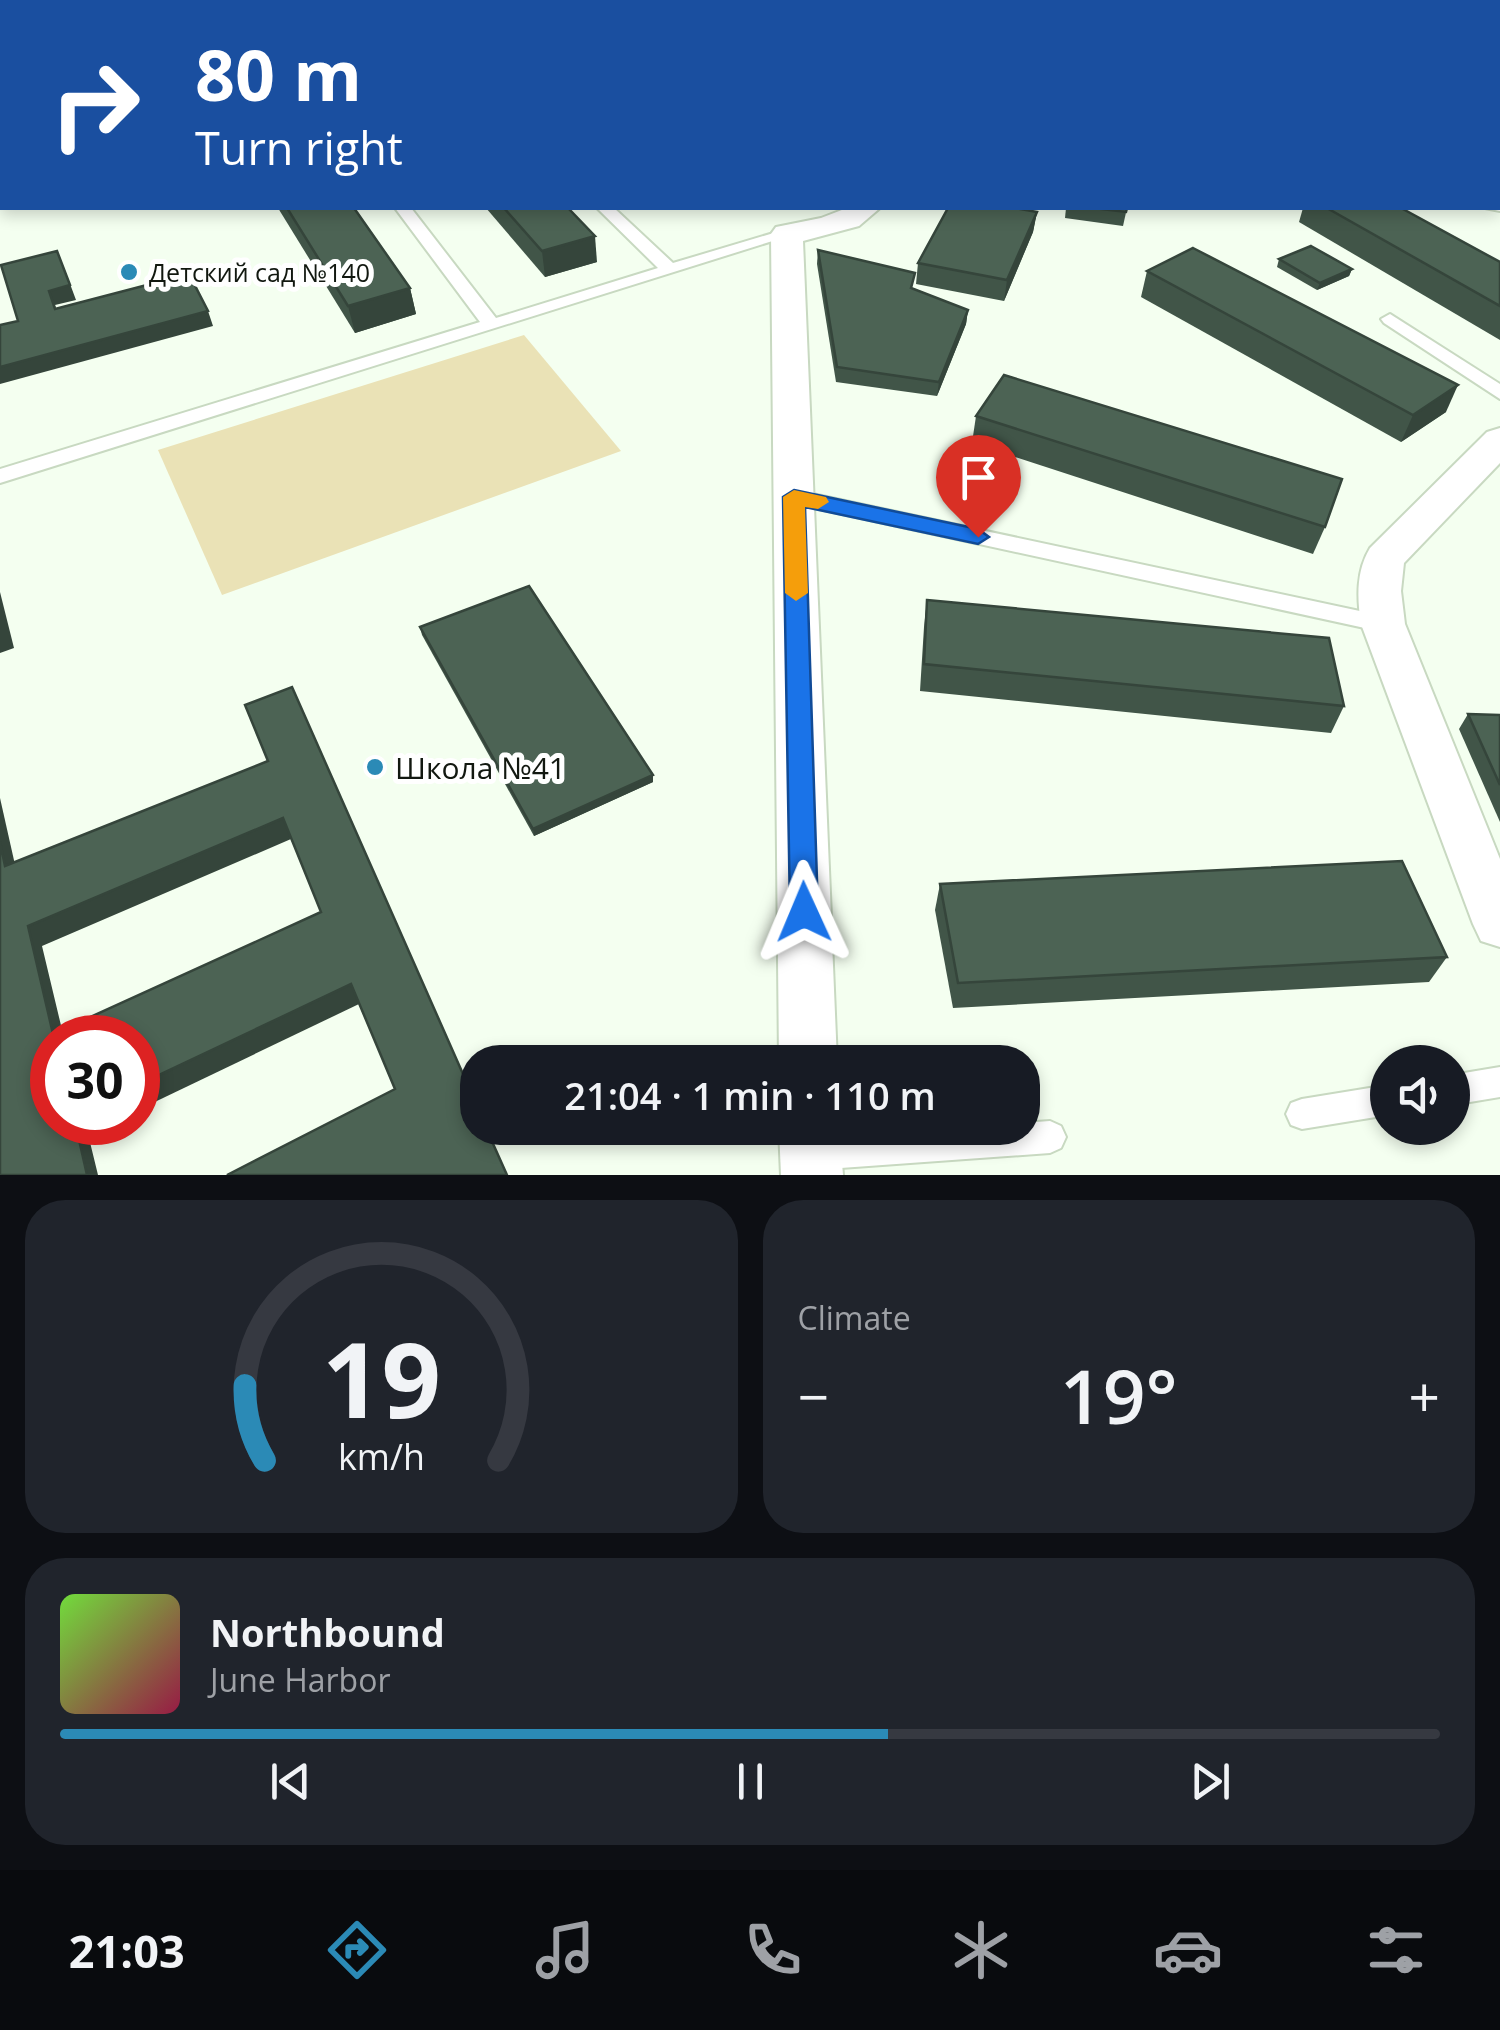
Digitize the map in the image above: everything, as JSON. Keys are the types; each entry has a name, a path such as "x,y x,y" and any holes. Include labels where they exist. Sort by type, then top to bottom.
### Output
{"street":[{"path":"808,1045 786,234 827,226 862,210"},
{"path":"1500,440 1385,558 1378,580 1382,624 1500,924"}],"lane":[{"path":"405,210 491,324"},
{"path":"607,210 668,269"},
{"path":"0,476 786,234"},
{"path":"1390,318 1500,393"},
{"path":"794,497 1382,624"},
{"path":"1470,1087 1500,1082"},
{"path":"1302,1114 1370,1103"},
{"path":"810,1152 1050,1137"}],"shaded area":[{"path":"524,335 621,451 222,595 158,450"}],"building":[{"path":"288,210 355,210 410,288 348,306"},
{"path":"506,210 570,210 595,236 542,251"},
{"path":"947,210 1037,212 1007,280 918,263"},
{"path":"1331,210 1405,210 1500,262 1500,306"},
{"path":"1311,246 1352,269 1320,283 1279,259"},
{"path":"1193,248 1458,385 1413,415 1147,271"},
{"path":"818,250 915,273 911,288 968,310 939,382 837,367"},
{"path":"57,251 70,285 49,291 55,309 189,274 208,311 0,367 0,325 18,321 1,265"},
{"path":"1004,375 1342,479 1325,527 976,416"},
{"path":"529,586 653,775 533,829 420,627"},
{"path":"927,600 1329,638 1344,706 924,664"},
{"path":"292,687 460,1067 460,1145 494,1145 507,1175 227,1175 395,1089 351,984 160,1075 160,1015 95,1015 321,912 283,818 28,926 49,1015 30,1015 30,1145 80,1145 87,1175 0,1175 0,842 5,866 268,761 245,705"},
{"path":"1468,714 1500,715 1500,785"},
{"path":"1402,861 1447,957 958,983 940,884"}],"slow traffic":[{"path":"796,593 794,497 818,502"}],"place":[{"name":"Детский сад №140","path":"129,272"},
{"name":"Школа №41","path":"375,767"}],"route":[{"path":"804,912 794,497 978,537"}]}
